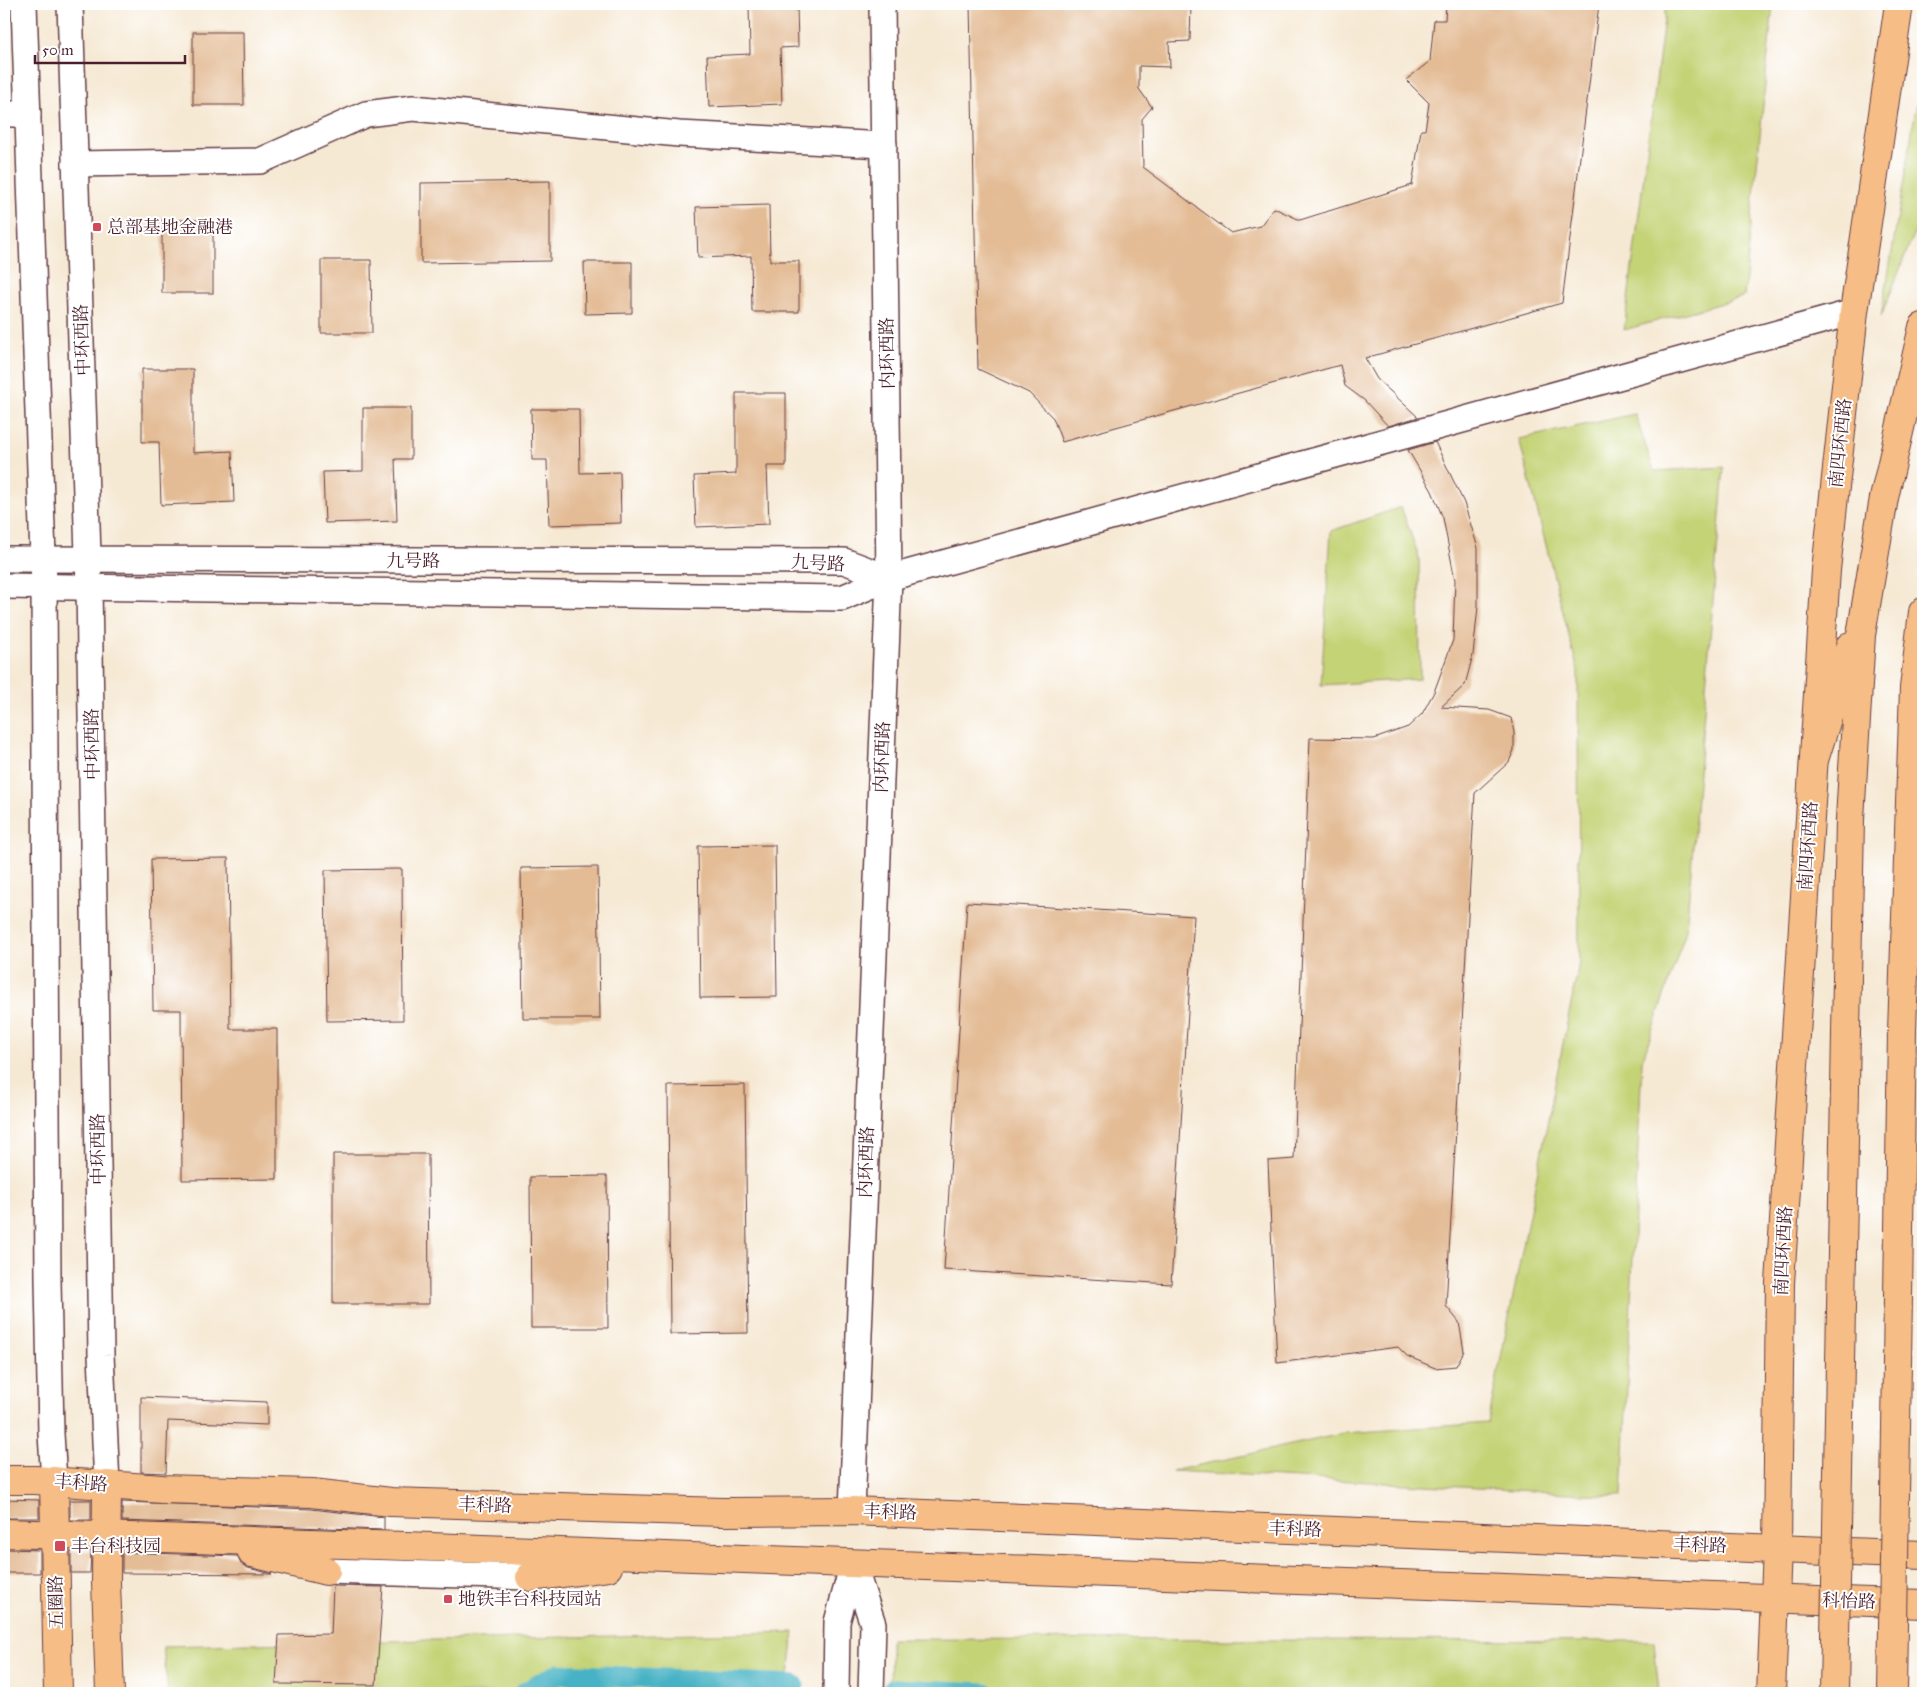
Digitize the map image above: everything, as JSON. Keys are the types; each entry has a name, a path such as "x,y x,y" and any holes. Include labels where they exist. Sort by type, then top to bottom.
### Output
{"main road":[{"name":"南四环西路","path":"1771,1693 1777,1548 1780,1283 1826,570 1854,312 1899,4"},
{"path":"1834,1693 1850,819 1861,635 1884,498 1923,328"},
{"path":"1814,760 1869,588"},
{"path":"1892,1693 1902,1032 1914,688 1923,612"},
{"path":"1914,688 1923,657"},
{"name":"丰科路","path":"4,1480 54,1481 162,1489 312,1493 401,1502 723,1512 852,1511 1777,1548"},
{"name":"五圈路","path":"54,1481 58,1693"},
{"path":"107,1485 106,1536 110,1693"},
{"path":"4,1533 1774,1598"},
{"path":"215,1540 248,1552 326,1571"},
{"path":"1777,1548 1923,1555"},
{"path":"530,1576 612,1567 641,1555"},
{"name":"科怡路","path":"1774,1598 1923,1604"}],"street":[{"path":"24,4 16,114 44,586 48,1280 51,1434 54,1481"},
{"name":"中环西路","path":"70,4 89,586 101,1345 107,1485"},
{"name":"内环西路","path":"852,1511 889,578 882,4"},
{"path":"75,164 260,161 366,114 413,108 679,134 884,145"},
{"path":"889,578 1854,312"},
{"name":"九号路","path":"4,560 844,561 889,578"},
{"name":"九号路","path":"4,586 842,598 889,578"},
{"path":"836,1693 836,1622 853,1564"},
{"path":"853,1564 873,1624 871,1693"},
{"path":"326,1571 530,1576"}],"green space":[{"path":"1666,4 1773,4 1744,297 1624,330"},
{"path":"1923,66 1923,211 1881,317"},
{"path":"1635,414 1654,471 1724,467 1686,931 1642,1061 1622,1496 1172,1471 1346,1433 1488,1423 1579,963 1578,671 1519,439"},
{"path":"1401,507 1419,557 1420,679 1321,685 1331,531"},
{"path":"794,1632 787,1693 168,1693 163,1646"},
{"path":"891,1639 1654,1641 1659,1693 890,1693"}],"building":[{"path":"749,4 797,4 798,47 780,48 782,104 709,107 707,56 750,54"},
{"path":"970,4 1191,4 1190,41 1169,42 1170,67 1139,66 1139,89 1152,107 1142,119 1143,167 1231,233 1260,226 1274,208 1300,220 1412,185 1421,130 1425,130 1429,103 1406,80 1430,61 1434,20 1445,20 1446,4 1599,4 1562,303 1365,358 1377,379 1418,417 1388,426 1364,400 1345,386 1340,365 1062,442 1053,418 1029,393 978,369"},
{"path":"193,32 243,32 244,105 193,105"},
{"path":"550,181 550,261 421,263 421,183"},
{"path":"769,205 770,261 799,261 799,312 752,312 751,256 698,258 696,207"},
{"path":"162,220 213,220 213,293 162,293"},
{"path":"321,260 371,260 372,333 321,333"},
{"path":"584,262 632,262 632,313 585,314"},
{"path":"142,369 193,369 193,453 232,451 234,502 161,505 159,442 142,442"},
{"path":"736,393 786,393 786,466 767,466 769,524 696,527 694,476 736,474"},
{"path":"363,408 411,408 411,459 395,459 397,521 325,523 323,472 363,471"},
{"path":"531,409 579,409 580,473 620,472 621,523 549,525 547,460 532,460"},
{"path":"1435,442 1464,503 1478,548 1478,606 1473,655 1465,685 1441,707 1489,710 1511,718 1514,732 1514,750 1509,762 1475,793 1446,1306 1459,1322 1464,1351 1456,1366 1435,1368 1407,1356 1398,1347 1277,1363 1268,1161 1294,1159 1310,738 1374,739 1408,727 1422,714 1434,692 1453,640 1455,580 1443,518 1432,491 1408,450"},
{"path":"775,845 777,997 700,998 698,846"},
{"path":"228,858 230,1029 277,1029 277,1179 182,1180 181,1010 153,1010 151,859"},
{"path":"598,867 600,1019 523,1019 521,868"},
{"path":"402,869 403,1020 327,1021 325,870"},
{"path":"967,902 1194,916 1171,1284 944,1270"},
{"path":"745,1085 748,1333 670,1334 668,1086"},
{"path":"333,1154 428,1154 429,1304 333,1304"},
{"path":"607,1176 608,1328 531,1328 530,1177"},
{"path":"141,1397 267,1402 267,1425 168,1421 166,1473 141,1472"},
{"path":"4,1499 39,1500 39,1518 4,1518"},
{"path":"70,1500 91,1500 91,1520 70,1520"},
{"path":"122,1502 311,1509 384,1517 384,1530 122,1521"},
{"path":"4,1549 40,1550 40,1573 4,1573"},
{"path":"71,1551 91,1551 90,1573 71,1573"},
{"path":"122,1552 237,1556 241,1564 248,1568 272,1574 122,1573"},
{"path":"333,1586 383,1587 376,1685 276,1684 279,1635 331,1634"}],"waterway":[{"path":"524,1693 558,1674 794,1685"},
{"path":"894,1689 986,1693"}],"place":[{"name":"总部基地金融港","path":"97,227"},
{"name":"丰台科技园","path":"60,1546"},
{"name":"地铁丰台科技园站","path":"448,1599"}]}
